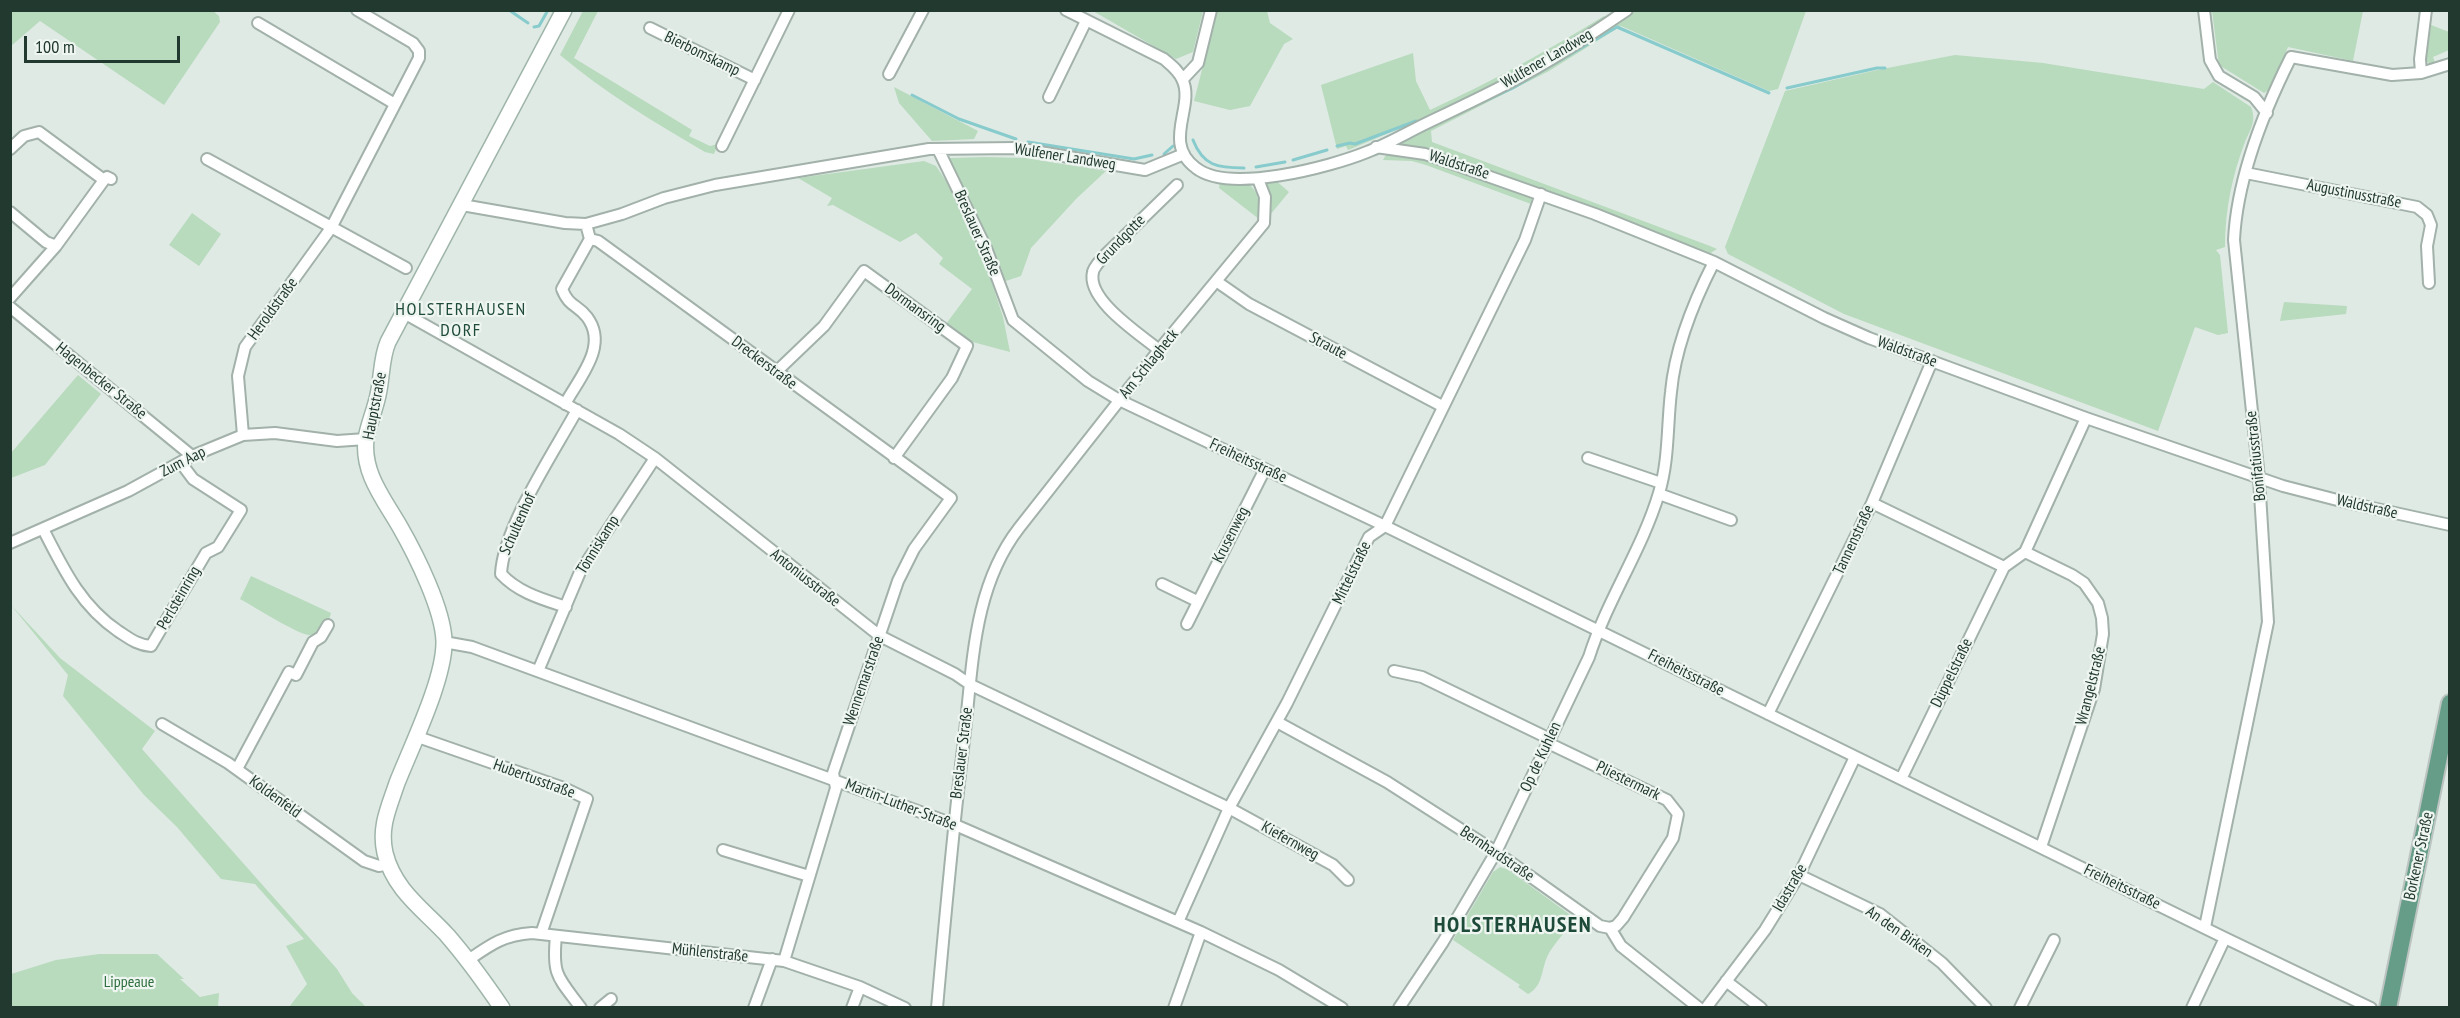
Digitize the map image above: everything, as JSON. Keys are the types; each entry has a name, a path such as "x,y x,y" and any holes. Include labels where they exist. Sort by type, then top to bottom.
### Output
{"main road":[{"name":"Hauptstraße","path":"502,1008 446,935 400,888 388,864 383,843 383,822 440,671 444,642 439,612 425,579 371,477 366,439 378,395 385,348 402,312 462,205 564,10"},
{"name":"Borkener Straße","path":"2388,1008 2450,703"}],"street":[{"name":"Heroldstraße","path":"243,435 238,376 246,347 331,228 419,58 419,51 412,43 357,10"},
{"name":"Bierbomskamp","path":"722,146 789,10"},
{"path":"889,74 923,10"},
{"path":"1066,10 1164,59 1175,69 1183,79 1186,90 1179,134 1185,154"},
{"path":"1183,79 1198,63 1212,10"},
{"name":"Wulfener Landweg","path":"462,205 565,223 586,224 622,214 664,198 715,185 938,149 1016,148 1145,170 1185,154 1195,168 1217,178 1258,179 1306,169 1367,152 1519,77 1565,51 1627,10"},
{"path":"2204,10 2210,60 2219,76 2254,97 2267,113"},
{"path":"2426,10 2420,59 2421,73 2450,64"},
{"path":"1049,97 1086,21"},
{"path":"258,23 394,104"},
{"name":"Bierbomskamp","path":"650,28 754,80"},
{"name":"Bonifatiusstraße","path":"2205,927 2268,622 2259,478 2234,240 2238,202 2267,113 2291,57 2297,56 2392,75 2421,73"},
{"path":"10,149 24,136 39,132 107,180 56,246 10,298"},
{"name":"Waldstraße","path":"1376,147 1425,154 1541,194 1714,262 1841,326 2086,418 2259,478 2354,505 2450,525"},
{"name":"Breslauer Straße","path":"938,149 986,248 1013,320"},
{"path":"207,159 406,268"},
{"name":"Augustinusstraße","path":"2246,172 2417,207 2427,215 2431,225 2427,246 2429,283"},
{"name":"Am Schlagheck","path":"1009,541 1159,350 1264,223 1265,197 1258,179"},
{"name":"Grundgotte","path":"1159,350 1098,298 1092,284 1093,271 1103,257 1177,185"},
{"name":"Mittelstraße","path":"1178,922 1229,808 1277,722 1369,537 1385,526 1525,240 1541,194"},
{"path":"10,212 46,242 56,246"},
{"path":"565,404 591,358 595,343 594,330 586,316 567,301 562,289 590,239 586,224"},
{"name":"Dreckerstraße","path":"590,239 598,241 951,498"},
{"name":"Op de Kuhlen","path":"1399,1008 1443,942 1496,852 1589,657 1598,629 1647,530 1660,489 1668,445 1674,374 1693,310 1714,262"},
{"name":"Dormansring","path":"776,372 824,326 864,271 881,283 967,346 952,378 894,458"},
{"name":"Straute","path":"1216,281 1250,304 1442,406"},
{"name":"Hagenbecker Straße","path":"10,307 192,456"},
{"name":"Antoniusstraße","path":"402,312 619,434 655,458 880,636 955,674 971,685 1229,808"},
{"name":"Freiheitsstraße","path":"1013,320 1088,381 1119,400 1598,629 2205,927 2225,939 2371,1008"},
{"name":"Tannenstraße","path":"1768,714 1872,503 1932,361"},
{"name":"Schultenhof","path":"566,607 518,590 501,574 502,558 524,507 577,410"},
{"path":"1872,503 2004,567 2025,552 2086,418"},
{"name":"Zum Aap","path":"10,543 128,491 192,456 243,435 275,433 337,441 366,439"},
{"name":"Tönniskamp","path":"538,671 580,572 655,458"},
{"path":"1588,458 1731,520"},
{"name":"Perlsteinring","path":"43,529 75,589 101,620 139,645 151,646 206,553 218,547 241,510 193,479 182,463"},
{"name":"Krusenweg","path":"1187,624 1264,469"},
{"name":"Wennemarstraße","path":"784,961 836,788 833,773 898,581 914,549 951,498"},
{"name":"Breslauer Straße","path":"937,1008 954,824 978,624 986,590 1009,541"},
{"name":"Wrangelstraße","path":"2025,552 2084,583 2097,603 2103,626 2094,689 2041,847"},
{"name":"Düppelstraße","path":"1901,779 2004,567"},
{"path":"1162,584 1197,601"},
{"path":"237,769 289,672 296,675 313,642 321,637 328,626"},
{"name":"Martin-Luther-Straße","path":"444,642 472,647 954,824 1201,932 1303,983 1341,1008"},
{"name":"Pliestermark","path":"1394,671 1422,677 1667,800 1678,814 1673,838 1623,918 1616,926 1610,928"},
{"name":"Bernhardstraße","path":"1277,722 1387,783 1496,852 1600,926 1610,928 1621,946 1700,1008"},
{"name":"Koldenfeld","path":"162,724 237,769 364,861 379,866 388,864"},
{"name":"Hubertusstraße","path":"415,736 564,788 587,799 541,934"},
{"name":"Idastraße","path":"1706,1008 1765,930 1799,875 1855,757"},
{"name":"Kiefernweg","path":"1229,808 1333,865 1348,880"},
{"path":"723,850 810,876"},
{"name":"An den Birken","path":"1799,875 1880,914 1942,963 1986,1008"},
{"path":"1174,1008 1201,932"},
{"name":"Mühlenstraße","path":"467,961 498,940 511,935 541,934 784,961 860,987 905,1008"},
{"path":"556,936 554,962 558,977 581,1008"},
{"path":"2192,1008 2225,939"},
{"path":"2020,1008 2054,940"},
{"path":"754,1008 772,959"},
{"path":"1726,981 1761,1008"},
{"path":"852,1008 860,987"},
{"path":"600,1008 611,999"}],"green space":[{"path":"212,10 219,16 220,22 164,105 40,21 11,46 11,11"},
{"path":"583,11 598,11 574,58 692,130 689,136 710,146 718,144 714,154 705,152 667,130 594,82 560,55"},
{"path":"1093,11 1203,11 1193,52 1176,59"},
{"path":"1217,11 1267,11 1270,23 1293,39 1284,44 1250,106 1230,110 1194,101"},
{"path":"1632,11 1806,11 1778,89 1769,91 1621,26 1549,71 1431,131 1432,142 1717,249 1709,254 1606,216 1388,145 1562,57"},
{"path":"2212,11 2363,11 2353,61 2288,47 2270,89 2264,93 2219,65"},
{"path":"1604,16 1606,20 1517,74 1448,108 1353,148 1348,150 1346,146 1337,149 1321,85 1413,53 1416,81 1430,110 1518,66"},
{"path":"2431,25 2449,32 2449,50 2433,57 2436,65 2426,61"},
{"path":"1955,55 2043,63 2204,89 2213,82 2251,107 2252,125 2240,155 2230,193 2225,247 2216,250 2220,255 2228,333 2218,335 2195,327 2158,431 1844,314 1728,254 1725,247 1785,91"},
{"path":"894,87 978,131 974,139 932,141 899,103"},
{"path":"1387,153 1426,158 1530,195 1531,204 1426,165 1412,161 1383,160"},
{"path":"950,158 1025,158 1106,171 1076,199 1031,248 1021,276 1003,282 947,164"},
{"path":"924,161 936,166 948,184 981,250 1003,317 1010,352 969,341 946,324 972,289 939,264 943,258 916,233 900,242 833,205 827,206 832,198 798,178"},
{"path":"1274,179 1289,192 1270,215 1263,186 1265,182"},
{"path":"1220,182 1249,184 1256,193 1260,209 1259,219 1219,188"},
{"path":"192,213 221,234 199,266 169,245"},
{"path":"2284,302 2347,306 2346,314 2280,321"},
{"path":"78,375 101,394 45,465 11,478 11,453"},
{"path":"251,576 331,613 326,624 317,633 309,635 285,625 240,599"},
{"path":"11,605 60,658 155,731 142,749 337,969 352,993 366,1007 289,1007 307,984 286,946 304,939 255,884 221,879 177,827 144,795 63,696 68,675"},
{"path":"1500,867 1507,869 1576,919 1556,942 1545,962 1539,982 1528,994 1518,987 1520,985 1453,940 1493,872"},
{"name":"Lippeaue","path":"99,954 157,954 200,997 219,993 218,1007 11,1007 11,974 56,960"}],"waterway":[{"path":"509,10 528,23"},
{"path":"534,27 539,26 548,10"},
{"path":"1427,128 1513,88 1617,27 1769,93"},
{"path":"1787,88 1885,68"},
{"path":"912,95 959,119 1016,139"},
{"path":"1337,146 1355,144 1416,121"},
{"path":"1193,140 1197,149 1212,164 1244,168"},
{"path":"1028,142 1134,159 1152,155"},
{"path":"1164,154 1173,146"},
{"path":"1293,160 1327,150"},
{"path":"1256,167 1285,162"}],"district":[{"name":"HOLSTERHAUSEN DORF","path":"461,320"},
{"name":"HOLSTERHAUSEN","path":"1513,926"}]}
